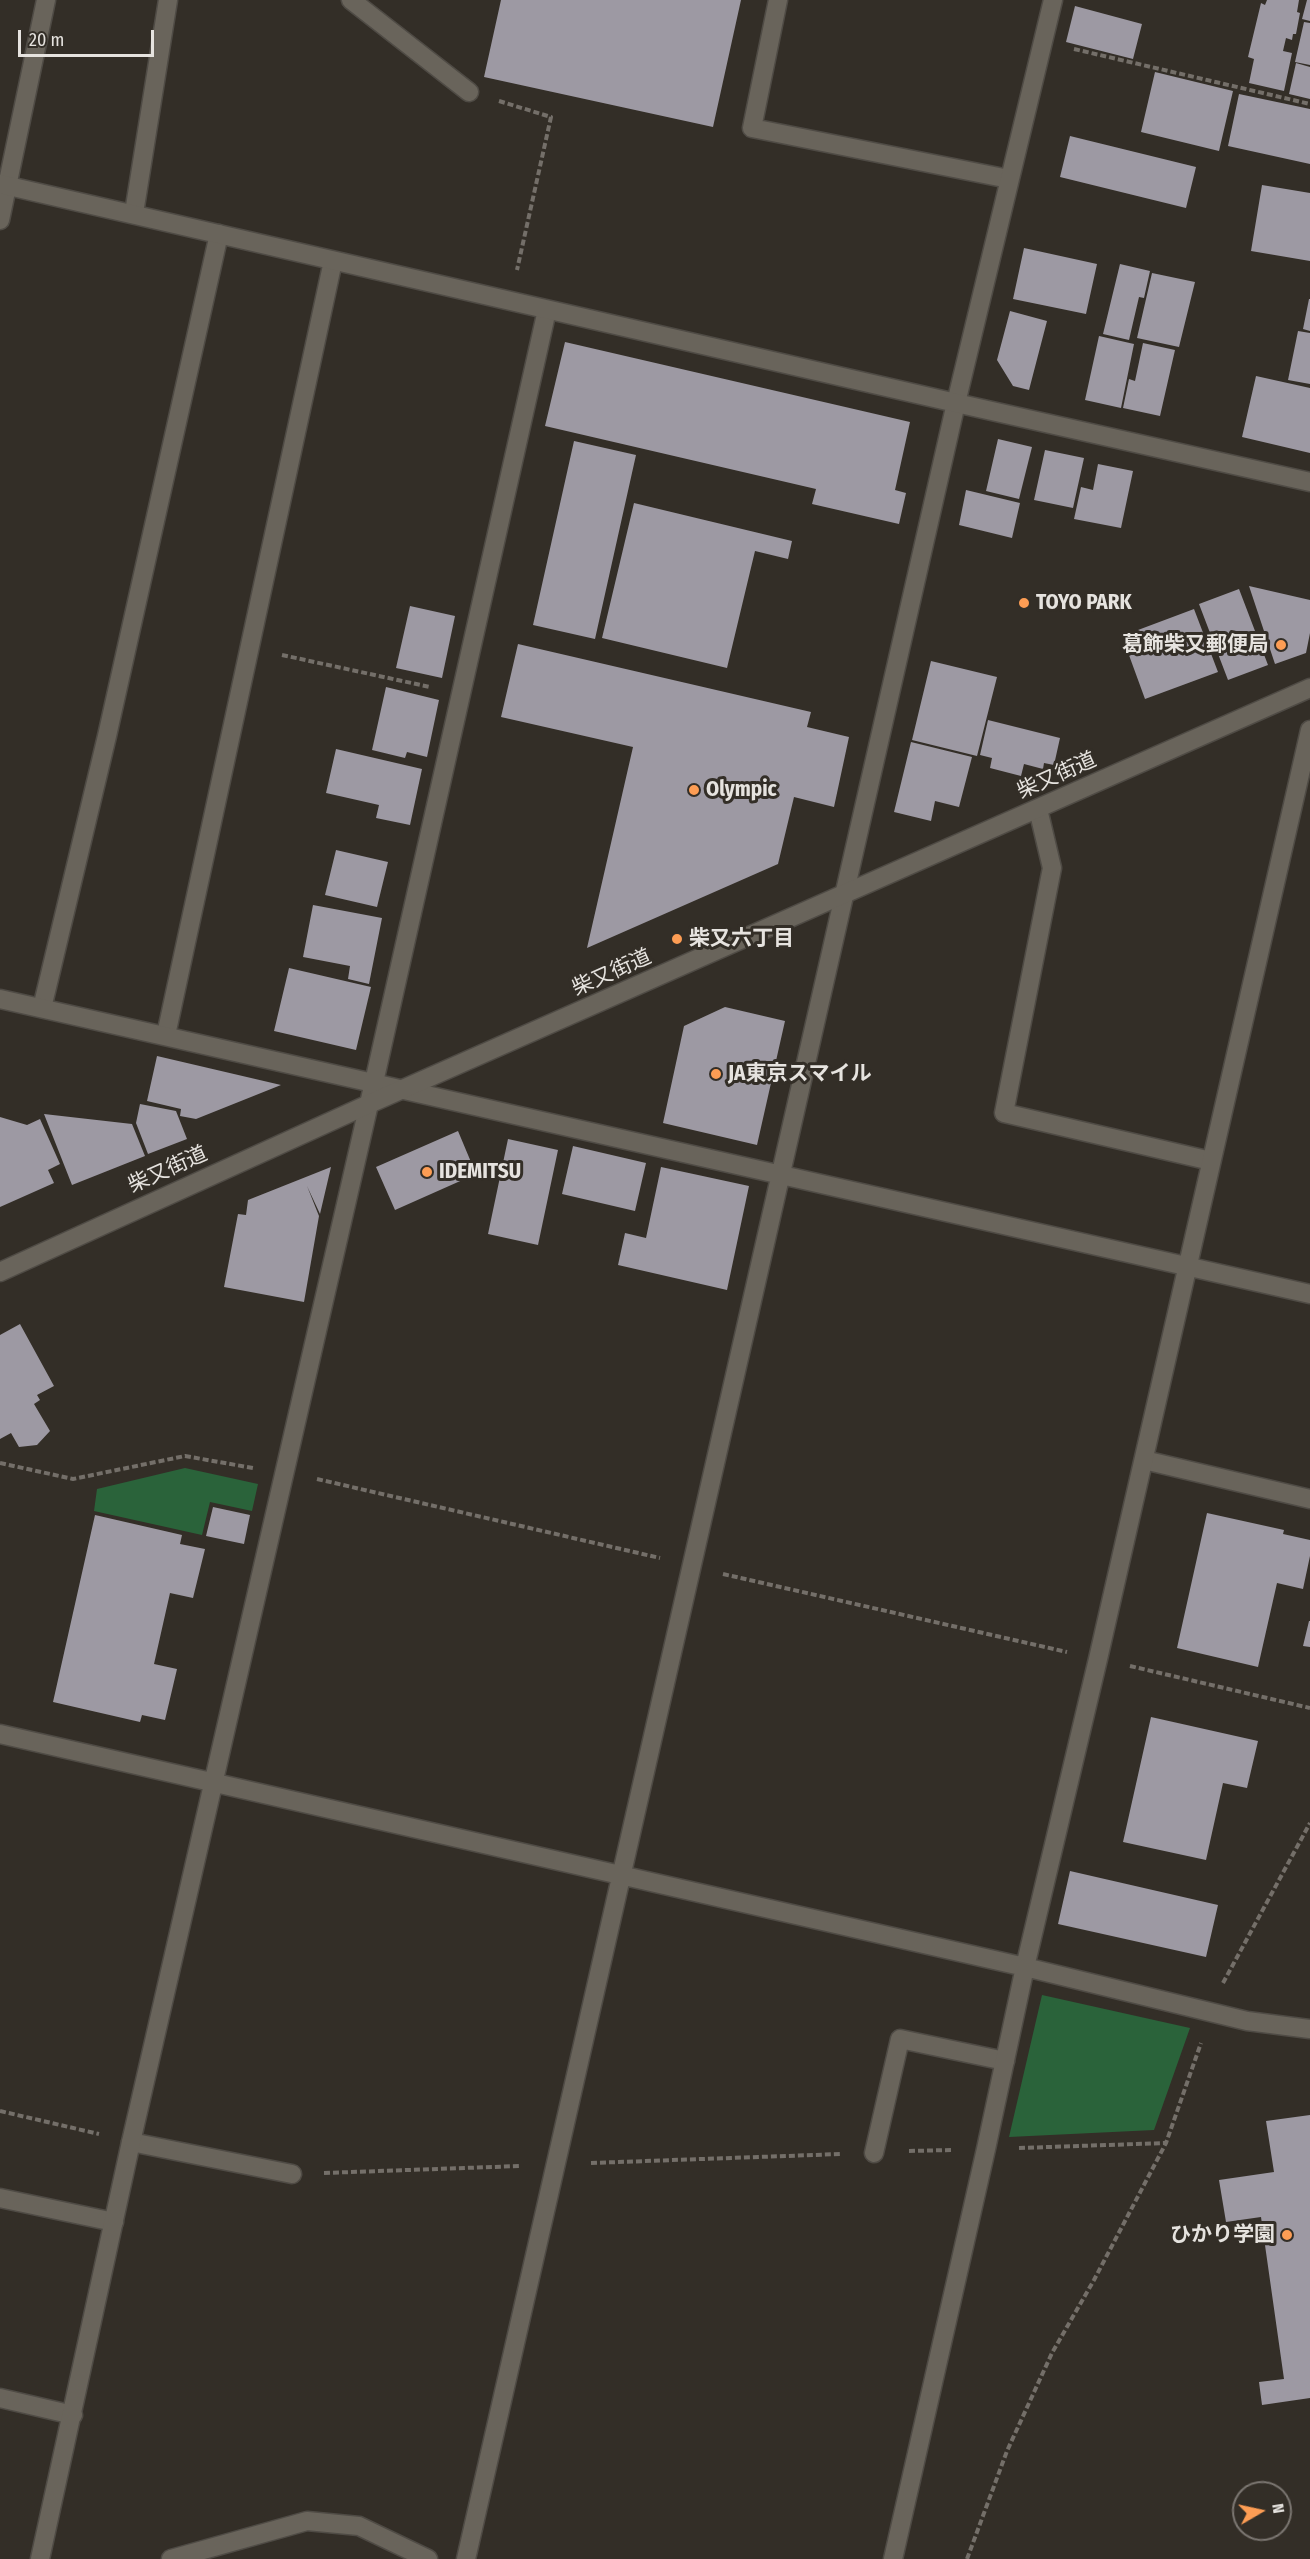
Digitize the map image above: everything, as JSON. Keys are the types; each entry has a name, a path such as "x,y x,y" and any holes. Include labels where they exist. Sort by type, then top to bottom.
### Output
{"street":[{"path":"0,220 4,185 46,0"},
{"path":"134,213 168,0"},
{"path":"351,0 470,92"},
{"path":"778,0 752,128 1010,179"},
{"path":"466,2559 956,404 1053,0"},
{"path":"4,185 134,213 956,404 1310,482"},
{"path":"42,1008 110,725 219,234"},
{"path":"166,1035 333,261"},
{"path":"40,2559 131,2142 374,1082 547,310"},
{"name":"柴又街道","path":"0,1272 369,1104 406,1090 1310,688"},
{"path":"893,2559 986,2149 1024,1967 1098,1659 1310,730"},
{"path":"1038,809 1052,868 1004,1113 1211,1161"},
{"path":"0,999 781,1173 1310,1294"},
{"path":"1144,1460 1310,1499"},
{"path":"0,1734 1024,1967 1247,2021 1310,2029"},
{"path":"874,2152 900,2039 1005,2061"},
{"path":"131,2142 292,2174"},
{"path":"0,2198 114,2222"},
{"path":"0,2398 73,2415"},
{"path":"171,2559 307,2521 359,2526 428,2559"}],"path":[{"path":"1044,42 1310,104"},
{"path":"470,92 551,117 510,301"},
{"path":"249,647 460,693"},
{"path":"0,1464 73,1479 184,1456 320,1479 1310,1708"},
{"path":"967,2559 1007,2451 1052,2353 1094,2280 1166,2143 1221,1986 1310,1823"},
{"path":"0,2111 131,2142"},
{"path":"292,2174 1166,2143"}],"green space":[{"path":"185,1468 258,1484 252,1511 210,1502 202,1535 94,1511 97,1489"},
{"path":"1042,1995 1190,2028 1154,2130 1009,2137"}],"building":[{"path":"501,0 741,0 713,127 484,77"},
{"path":"1267,0 1299,0 1297,12 1300,13 1296,34 1293,34 1292,40 1286,38 1283,51 1292,53 1284,91 1249,83 1254,59 1248,57 1261,3 1265,5"},
{"path":"1307,0 1310,0 1310,21 1302,19"},
{"path":"1075,6 1142,24 1133,59 1066,42"},
{"path":"1304,22 1310,23 1310,65 1295,62"},
{"path":"1296,63 1310,67 1310,99 1289,94"},
{"path":"1155,72 1233,91 1219,151 1141,132"},
{"path":"1239,94 1310,109 1310,164 1228,146"},
{"path":"1070,136 1196,167 1186,208 1060,177"},
{"path":"1262,185 1310,193 1310,261 1251,251"},
{"path":"1024,248 1097,264 1086,314 1013,299"},
{"path":"1120,264 1150,271 1144,298 1139,297 1129,340 1103,334"},
{"path":"1152,273 1195,282 1179,347 1137,338"},
{"path":"1310,299 1310,331 1303,329"},
{"path":"1010,311 1047,321 1029,390 1013,386 997,360"},
{"path":"1298,331 1310,333 1310,384 1288,380"},
{"path":"1099,336 1134,344 1121,408 1085,400"},
{"path":"565,342 910,422 895,490 906,493 899,524 812,504 816,489 545,426"},
{"path":"1143,343 1175,350 1160,416 1123,408 1129,379 1135,381"},
{"path":"1256,376 1310,388 1310,453 1242,437"},
{"path":"998,439 1032,447 1019,499 986,491"},
{"path":"574,441 636,455 595,639 533,625"},
{"path":"1045,450 1084,458 1073,508 1034,500"},
{"path":"1098,464 1133,471 1121,528 1074,519 1081,487 1093,490"},
{"path":"966,490 1020,503 1012,538 959,525"},
{"path":"634,503 792,541 788,559 755,551 727,668 602,638"},
{"path":"1249,586 1310,600 1310,633 1306,653 1275,664"},
{"path":"1239,589 1268,665 1228,680 1199,604"},
{"path":"410,606 455,616 442,678 396,668"},
{"path":"1194,609 1218,672 1145,699 1122,636"},
{"path":"518,644 811,712 807,727 849,737 834,807 794,797 778,864 587,948 633,747 501,717"},
{"path":"931,661 997,677 977,756 912,740"},
{"path":"386,687 439,700 427,757 407,752 405,758 372,750"},
{"path":"988,720 1060,738 1054,765 1044,763 1043,769 1024,764 1021,776 990,768 992,758 980,755"},
{"path":"911,742 972,757 959,807 935,801 931,821 894,812"},
{"path":"336,749 422,769 410,825 376,818 379,805 326,793"},
{"path":"336,850 388,862 377,907 325,895"},
{"path":"313,905 382,918 369,984 348,979 350,966 303,957"},
{"path":"289,968 371,987 356,1050 274,1031"},
{"path":"725,1007 785,1021 757,1145 663,1123 684,1026"},
{"path":"157,1056 281,1085 196,1119 180,1116 181,1109 147,1101"},
{"path":"140,1104 176,1111 187,1139 148,1154 136,1123"},
{"path":"44,1114 132,1124 145,1156 72,1185"},
{"path":"0,1117 27,1125 40,1119 60,1164 48,1170 54,1183 0,1207"},
{"path":"458,1131 476,1174 395,1210 376,1167"},
{"path":"508,1139 558,1150 538,1245 488,1234"},
{"path":"573,1146 646,1163 635,1211 562,1194"},
{"path":"331,1167 320,1214 307,1186 319,1216 304,1302 224,1287 238,1214 246,1215 248,1200"},
{"path":"661,1167 749,1186 727,1290 618,1265 625,1233 646,1238"},
{"path":"20,1324 54,1386 37,1395 40,1400 34,1404 50,1431 37,1445 19,1447 11,1433 0,1439 0,1335"},
{"path":"213,1507 250,1515 244,1544 206,1536"},
{"path":"1207,1513 1284,1530 1283,1534 1310,1540 1310,1556 1303,1589 1277,1583 1258,1667 1177,1648"},
{"path":"95,1515 182,1535 180,1544 205,1549 193,1598 170,1593 154,1664 177,1669 165,1720 142,1715 140,1722 53,1702"},
{"path":"1310,1621 1310,1647 1303,1646"},
{"path":"1151,1717 1258,1741 1247,1788 1223,1783 1206,1860 1123,1842"},
{"path":"1070,1871 1218,1905 1206,1957 1058,1924"},
{"path":"1310,2115 1310,2398 1262,2405 1259,2382 1284,2379 1261,2217 1226,2222 1219,2180 1274,2172 1266,2121"}],"place":[{"name":"TOYO PARK","path":"1024,603"},
{"name":"葛飾柴又郵便局","path":"1281,645"},
{"name":"Olympic","path":"694,790"},
{"name":"柴又六丁目","path":"677,939"},
{"name":"JA東京スマイル","path":"716,1074"},
{"name":"IDEMITSU","path":"427,1172"},
{"name":"ひかり学園","path":"1287,2235"}]}
